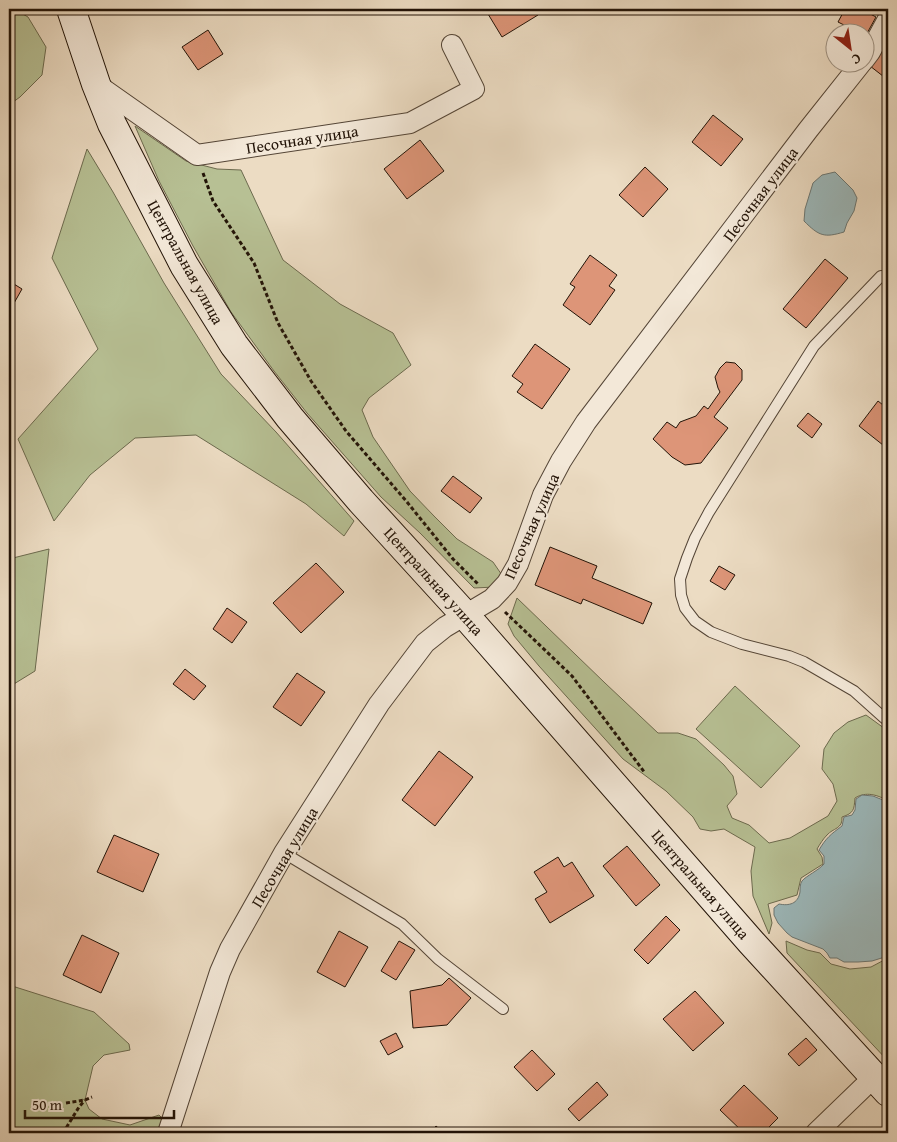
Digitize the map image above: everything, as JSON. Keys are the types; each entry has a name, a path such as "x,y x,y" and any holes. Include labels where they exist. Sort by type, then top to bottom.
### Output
{"street":[{"name":"Центральная улица","path":"71,9 96,84 112,124 184,264 234,345 290,418 361,501 466,615 751,942 881,1085"},
{"path":"874,45 888,19"},
{"name":"Песочная улица","path":"197,155 410,123 474,89 452,45"},
{"name":"Песочная улица","path":"168,1133 230,949 284,853 379,704 425,643 445,627 492,599 507,583 518,564 543,495 561,461 586,422 854,72"},
{"path":"96,84 197,155"},
{"path":"816,1133 881,1085"}],"lane":[{"path":"880,276 814,346 709,512 695,538 680,579 681,595 685,608 695,621 711,632 742,644 789,656 804,662 854,691 888,720"},
{"path":"284,853 402,924 438,960 503,1009"}],"path":[{"path":"197,155 213,201 254,264 278,323 311,381 346,432 453,558 492,599 572,676 645,773"},
{"path":"66,1103 92,1097"},
{"path":"63,1133 85,1100"}],"green space":[{"path":"9,9 14,9 28,17 46,47 42,75 9,105"},
{"path":"135,126 186,161 217,169 241,170 283,260 340,304 393,333 411,365 369,398 362,410 373,437 410,491 457,539 493,562 506,581 495,587 474,588 420,533 381,497 307,413 231,312 193,246 159,181"},
{"path":"87,149 164,283 221,374 276,432 354,521 344,536 306,504 196,435 135,438 90,475 54,521 18,439 98,349 52,258"},
{"path":"49,549 35,671 9,687 9,559"},
{"path":"517,598 658,733 678,733 696,739 724,765 733,776 737,794 727,806 732,818 749,825 769,843 790,838 828,816 837,801 833,784 822,769 824,749 834,733 848,722 866,715 888,731 888,801 872,795 863,795 855,798 853,811 842,817 841,824 827,835 817,849 822,857 823,864 801,878 797,895 768,904 772,923 769,934 753,896 751,871 755,847 724,829 711,831 700,829 693,817 666,791 623,759 514,636 508,624"},
{"path":"735,686 800,746 761,788 696,729"},
{"path":"786,941 820,953 831,964 850,969 871,967 888,958 888,1061 787,953"},
{"path":"9,985 94,1012 129,1044 130,1050 104,1055 93,1066 85,1100 89,1109 102,1119 130,1125 159,1115 164,1120 160,1133 9,1133"}],"water":[{"path":"835,172 853,190 857,198 854,211 844,232 827,235 818,233 804,221 805,209 813,183 822,175"},
{"path":"862,795 873,796 888,802 888,956 872,961 844,962 837,958 830,958 823,949 792,937 778,923 774,915 774,908 779,904 786,905 795,902 799,896 802,881 824,864 824,856 819,850 829,836 842,826 844,817 852,815 855,810 856,799"}],"building":[{"path":"485,9 534,9 538,15 502,37"},
{"path":"845,9 861,9 876,17 873,22 838,22"},
{"path":"208,30 223,54 198,70 182,47"},
{"path":"888,40 888,80 874,69 874,60"},
{"path":"713,115 743,139 721,166 692,142"},
{"path":"420,140 444,171 407,199 384,169"},
{"path":"645,167 668,189 643,217 619,195"},
{"path":"590,255 617,275 609,286 615,290 590,325 563,305 575,287 570,284"},
{"path":"825,259 848,278 806,328 783,309"},
{"path":"9,281 22,289 9,312"},
{"path":"535,344 570,369 542,409 517,392 523,384 512,376"},
{"path":"726,362 735,363 742,370 742,380 714,417 728,428 701,463 685,465 672,457 653,439 667,422 676,428 680,422 696,416 704,406 708,409 720,392 715,377"},
{"path":"878,401 888,409 888,449 859,426"},
{"path":"808,413 822,424 812,438 797,426"},
{"path":"453,476 482,498 470,513 441,491"},
{"path":"550,547 597,566 592,578 652,603 643,624 583,599 581,604 535,585"},
{"path":"316,563 344,592 301,633 273,603"},
{"path":"719,566 735,575 725,590 710,581"},
{"path":"227,608 247,622 232,643 213,629"},
{"path":"185,669 206,686 194,700 173,684"},
{"path":"297,673 325,692 301,726 273,707"},
{"path":"439,751 473,777 435,826 402,800"},
{"path":"114,835 159,854 143,892 97,872"},
{"path":"627,846 660,885 636,906 603,866"},
{"path":"558,857 564,867 572,862 594,896 550,923 535,899 547,892 534,872"},
{"path":"666,916 680,930 648,964 634,950"},
{"path":"339,931 368,947 345,987 317,972"},
{"path":"82,935 119,953 101,993 63,975"},
{"path":"399,941 415,950 396,980 381,971"},
{"path":"449,978 471,998 447,1025 413,1028 410,991 442,985"},
{"path":"695,991 724,1023 693,1051 663,1019"},
{"path":"396,1033 403,1047 388,1055 380,1041"},
{"path":"806,1038 817,1050 799,1066 788,1054"},
{"path":"532,1050 555,1074 537,1091 514,1067"},
{"path":"597,1082 608,1095 579,1121 568,1109"},
{"path":"744,1085 778,1118 763,1133 744,1133 720,1110"},
{"path":"436,1126 444,1133 430,1133"}]}
